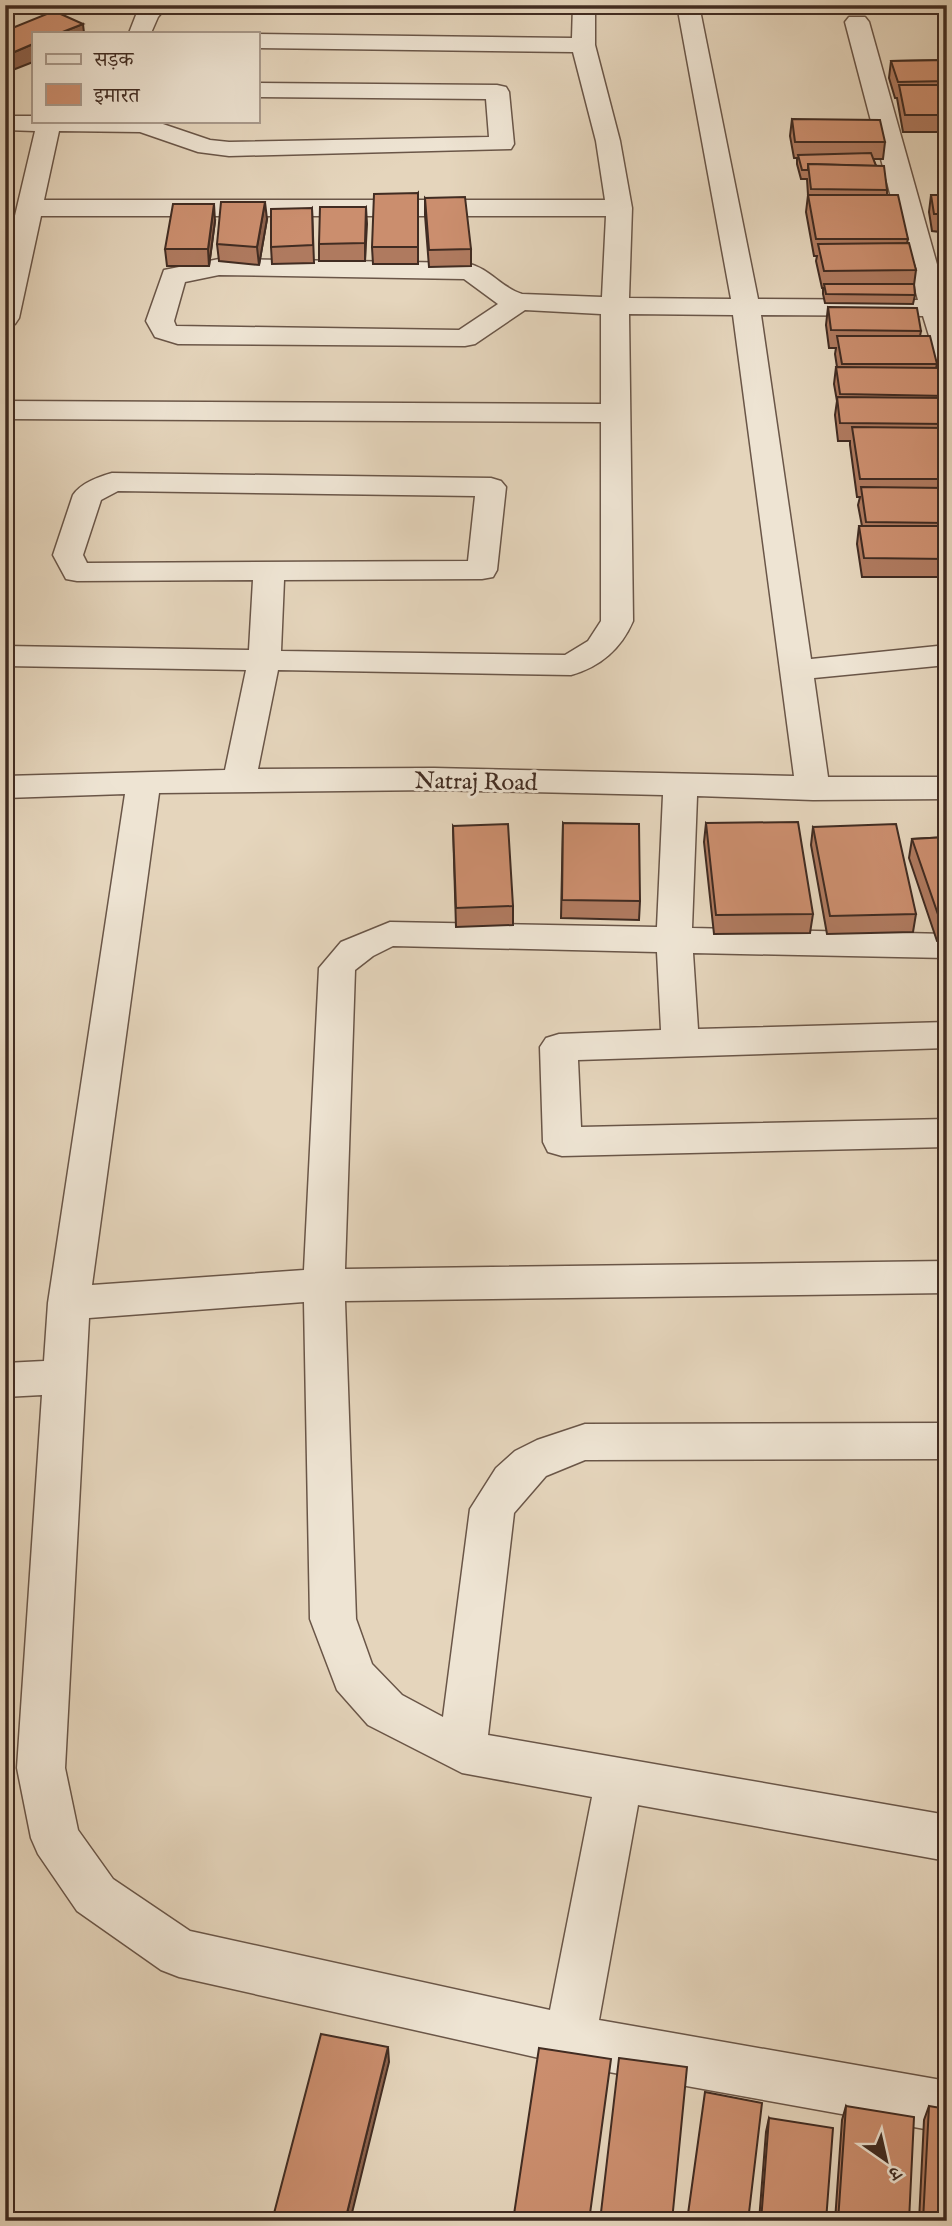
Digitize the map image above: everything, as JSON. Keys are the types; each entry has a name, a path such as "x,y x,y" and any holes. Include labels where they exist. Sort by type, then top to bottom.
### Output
{"street":[{"path":"140,32 147,15 158,5"},
{"path":"5,656 571,665 597,652 610,639 617,621 615,306 619,208 608,141 583,45 584,5"},
{"path":"688,5 746,307 813,789"},
{"path":"857,22 940,308 947,356"},
{"path":"259,41 583,45"},
{"path":"5,123 131,124 175,128 207,147 229,149 502,144 497,92 259,90"},
{"path":"5,318 49,122"},
{"path":"31,208 619,208"},
{"path":"519,302 465,338 178,336 164,331 160,321 173,276 219,267 467,271 478,275 500,296 519,302 615,306 940,308"},
{"path":"5,410 616,413"},
{"path":"112,482 491,487 482,570 269,573 77,572 68,555 88,495 112,482"},
{"path":"239,781 264,662 269,573"},
{"path":"796,670 947,655"},
{"name":"Natraj Road","path":"5,787 144,782 433,779 813,789 947,788"},
{"path":"144,782 69,1303 41,1768 55,1838 95,1895 179,1953 570,2040 947,2107"},
{"path":"680,786 674,941 680,1043"},
{"path":"947,946 390,934 345,955 337,968 324,1285 333,1619 353,1676 385,1710 462,1752 947,1838"},
{"path":"947,1035 559,1047 562,1142 947,1133"},
{"path":"69,1303 324,1285 947,1277"},
{"path":"5,1380 65,1377"},
{"path":"462,1752 492,1509 511,1480 541,1455 585,1442 947,1441"},
{"path":"570,2040 619,1780"}],"building":[{"path":"54,11 83,24 63,32 32,32 32,44 5,56 5,31"},
{"path":"947,60 947,81 898,82 891,61"},
{"path":"899,85 947,85 947,115 905,115"},
{"path":"792,119 880,120 885,142 795,142"},
{"path":"871,153 876,166 808,164 808,170 802,170 798,155"},
{"path":"808,164 884,166 887,190 811,189"},
{"path":"418,193 418,247 372,247 374,194"},
{"path":"808,195 898,195 908,239 816,239"},
{"path":"931,195 947,195 947,214 934,214"},
{"path":"465,197 471,249 429,250 425,198"},
{"path":"221,202 265,202 257,247 217,244"},
{"path":"173,204 214,204 208,249 165,249"},
{"path":"320,207 366,207 365,243 319,244"},
{"path":"312,208 313,245 271,247 271,209"},
{"path":"942,218 947,218 947,241 945,241"},
{"path":"909,243 916,270 824,271 818,244"},
{"path":"943,246 947,246 947,268 946,268"},
{"path":"824,284 914,284 915,295 826,294"},
{"path":"828,307 917,308 921,331 831,330"},
{"path":"837,336 930,336 937,364 842,364"},
{"path":"836,367 945,368 947,396 840,394"},
{"path":"837,397 947,398 947,424 840,423"},
{"path":"852,427 947,428 947,479 860,479"},
{"path":"861,487 947,488 947,523 866,522"},
{"path":"859,526 947,526 947,559 864,558"},
{"path":"798,822 813,914 716,915 706,823"},
{"path":"563,823 639,824 640,901 562,900"},
{"path":"508,824 513,906 456,908 453,826"},
{"path":"896,824 916,914 830,916 813,827"},
{"path":"947,837 947,922 941,923 912,839"},
{"path":"321,2034 388,2047 345,2221 272,2221"},
{"path":"539,2048 611,2059 589,2221 513,2221"},
{"path":"619,2058 687,2067 672,2221 600,2221"},
{"path":"705,2092 762,2103 748,2221 687,2221"},
{"path":"846,2106 914,2117 909,2221 838,2221"},
{"path":"929,2106 947,2109 947,2221 923,2221"},
{"path":"769,2118 833,2128 826,2221 761,2221"}]}
